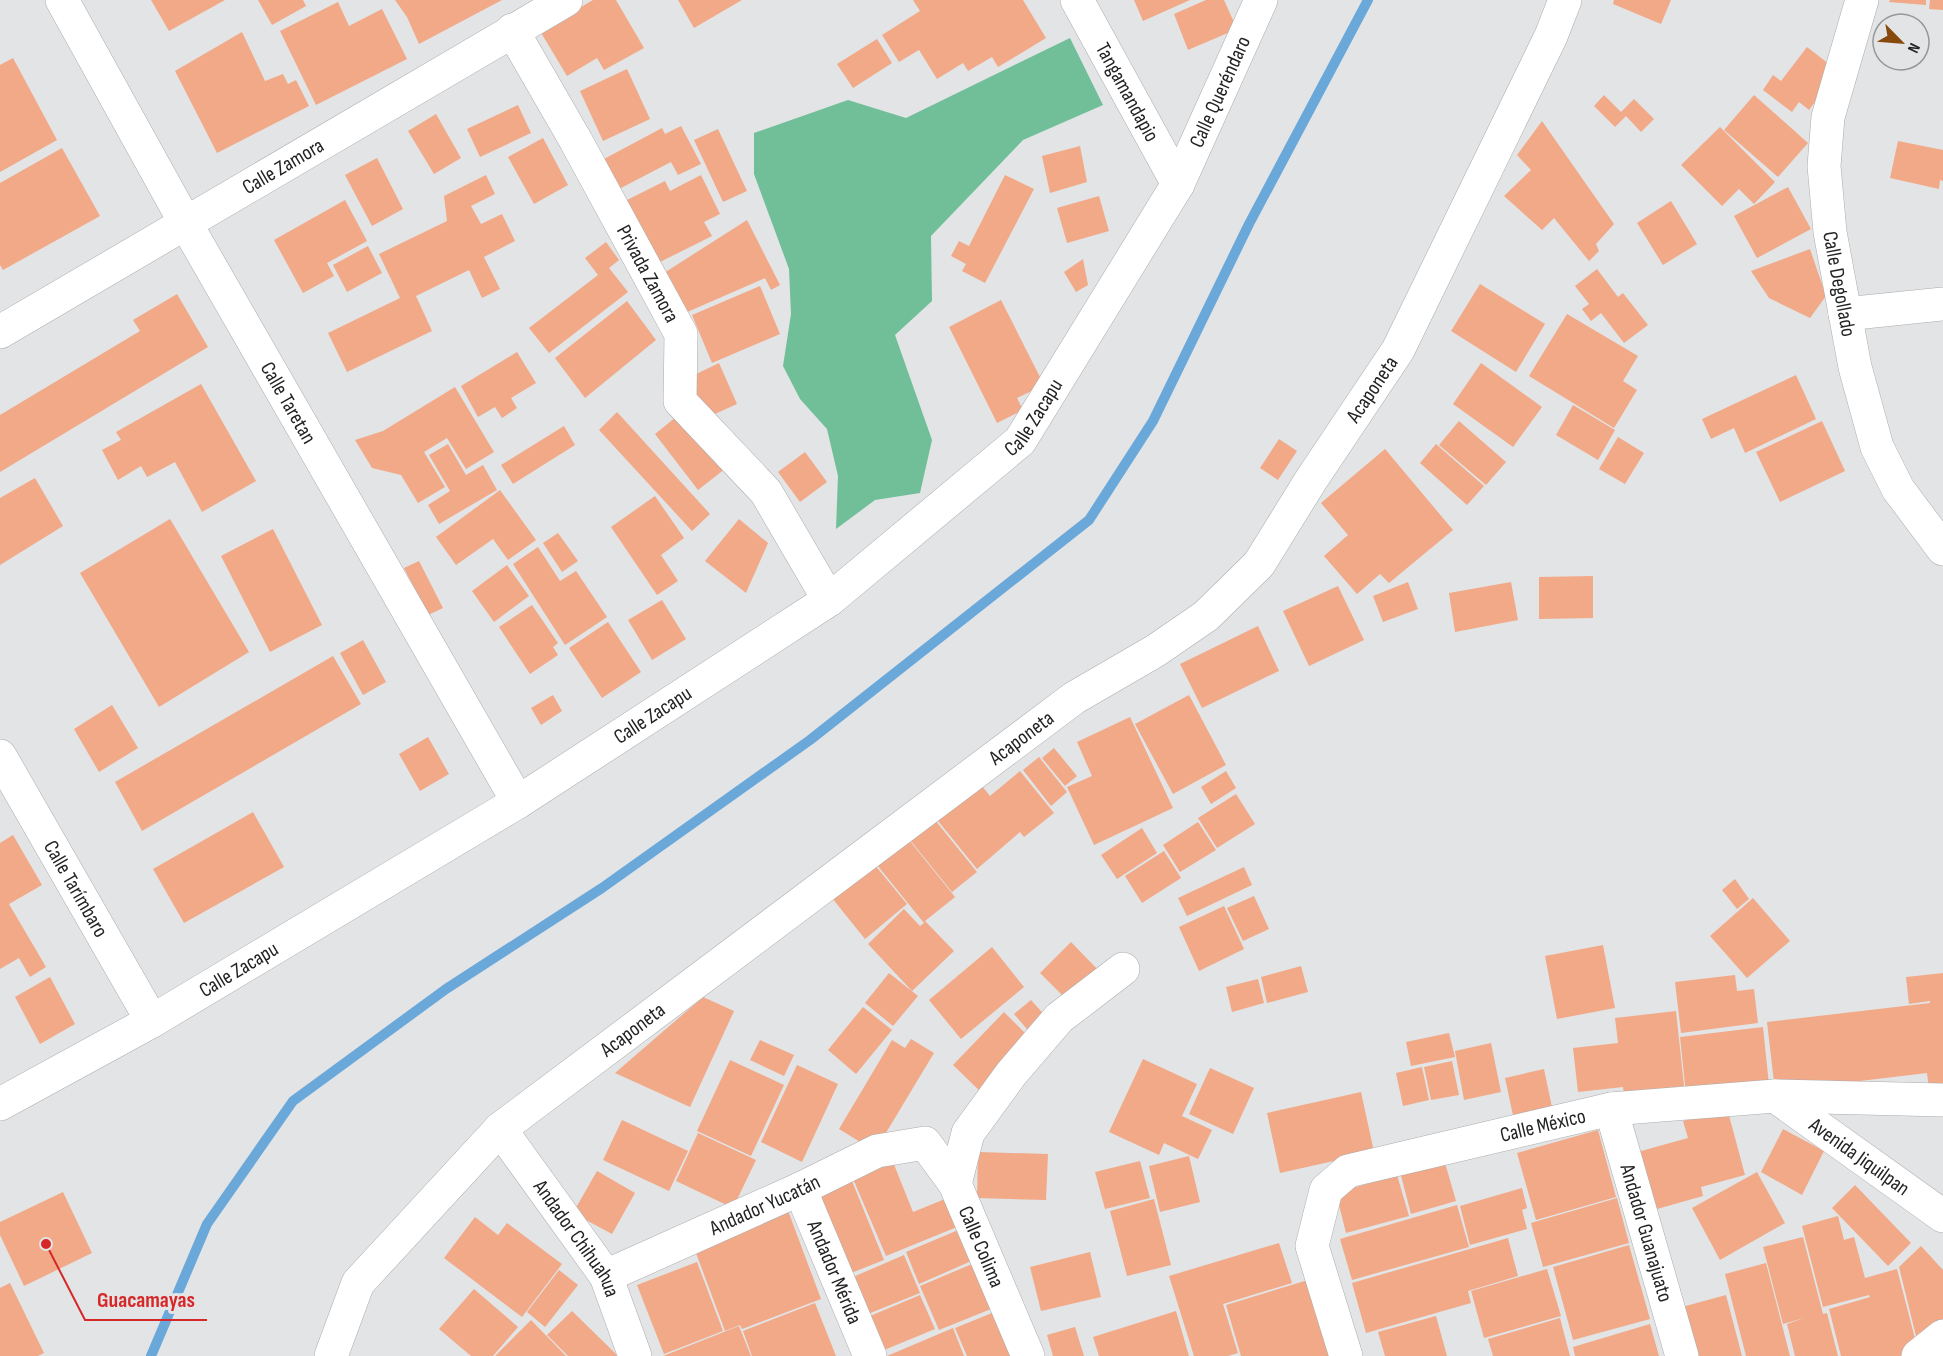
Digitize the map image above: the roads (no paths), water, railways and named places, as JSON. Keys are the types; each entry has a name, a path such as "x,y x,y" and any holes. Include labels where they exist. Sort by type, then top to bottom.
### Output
{"street":[{"name":"Calle Taretan","path":"62,0 186,224 518,802"},
{"name":"Calle Zamora","path":"0,332 566,0"},
{"name":"Tangamandapio","path":"1077,0 1178,184"},
{"name":"Calle Queréndaro","path":"1178,184 1261,0"},
{"name":"Acaponeta","path":"331,1356 358,1282 500,1129 1074,698 1155,651 1206,615 1259,564 1311,480 1398,350 1551,36 1565,0"},
{"name":"Calle Degollado","path":"1862,0 1828,117 1824,166 1830,232 1856,367 1877,447 1898,489 1943,549"},
{"name":"Privada Zamora","path":"512,30 681,334 680,401 766,492 829,600"},
{"name":"Calle Zacapu","path":"0,1104 152,1021 518,802 829,600 1020,441 1178,184"},
{"path":"1845,314 1943,304"},
{"name":"Calle Tarímbaro","path":"0,756 152,1021"},
{"path":"955,1184 968,1133 1011,1074 1059,1018 1123,969"},
{"name":"Calle México","path":"1346,1356 1312,1246 1326,1190 1348,1171 1611,1108 1775,1096 1943,1100"},
{"name":"Avenida Jiquilpan","path":"1775,1096 1943,1216"},
{"name":"Andador Guanajuato","path":"1611,1108 1682,1356"},
{"name":"Andador Chihuahua","path":"500,1129 606,1276 634,1356"},
{"name":"Calle Colima","path":"925,1143 955,1184 1028,1356"},
{"name":"Andador Yucatán","path":"606,1276 800,1189 877,1151 925,1143"},
{"name":"Andador Mérida","path":"800,1189 870,1356"},
{"path":"1918,1356 1943,1336"}],"waterway":[{"path":"151,1356 207,1224 293,1101 446,989 602,888 810,740 1089,520 1153,421 1249,224 1368,0"}],"place":[{"name":"Guacamayas","path":"46,1244"}]}
